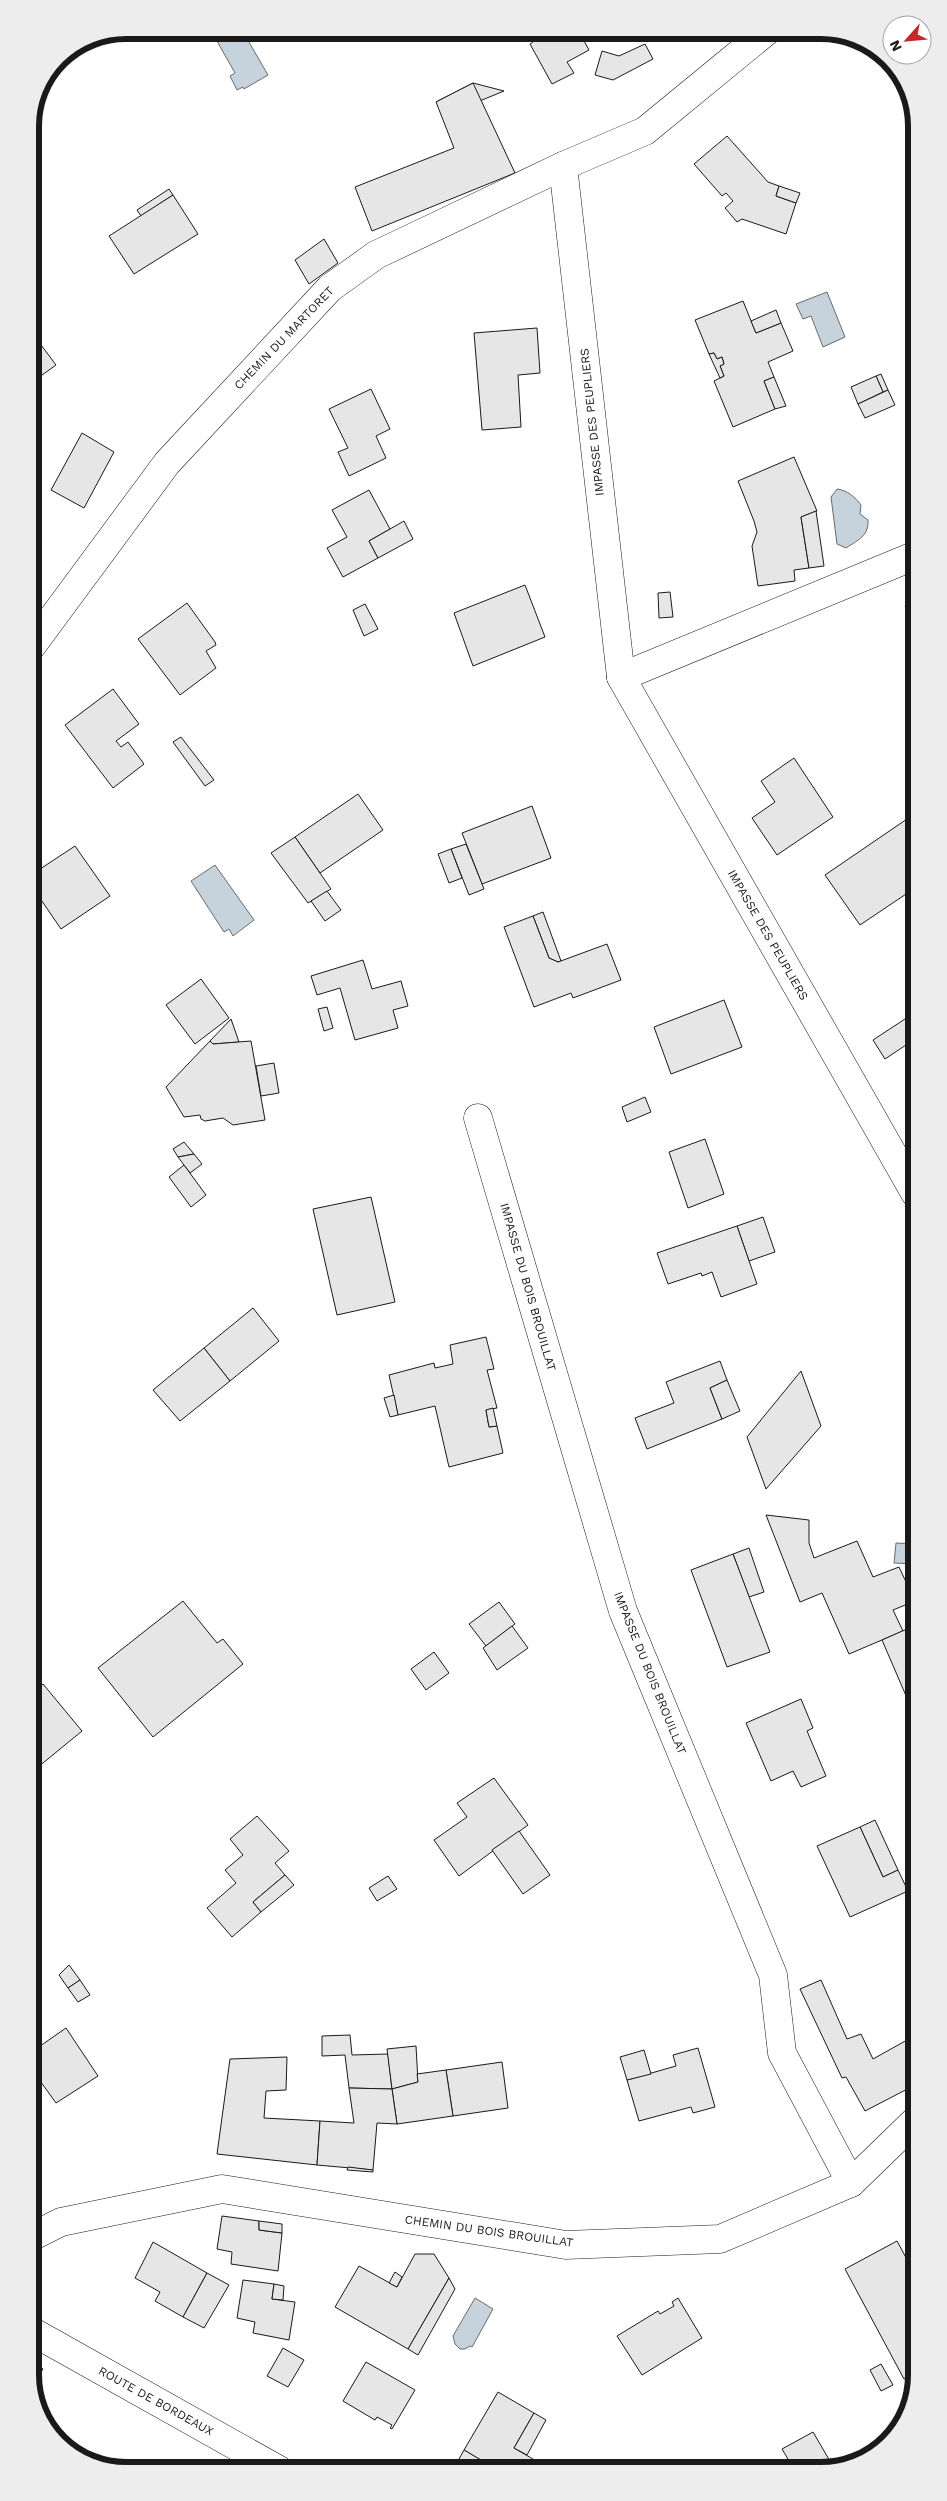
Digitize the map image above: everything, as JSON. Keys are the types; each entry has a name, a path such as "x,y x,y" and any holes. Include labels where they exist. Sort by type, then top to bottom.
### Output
{"street":[{"name":"CHEMIN DU MARTORET","path":"39,636 167,463 330,288 376,255 563,166 645,131 757,39"},
{"name":"IMPASSE DES PEUPLIERS","path":"563,166 621,677 908,1181"},
{"path":"621,677 908,558"},
{"name":"IMPASSE DU BOIS BROUILLAT","path":"478,1118 623,1611 773,1975 782,2053 851,2183"},
{"name":"CHEMIN DU BOIS BROUILLAT","path":"39,2233 62,2222 222,2189 566,2245 720,2239 851,2183 908,2128"},
{"name":"ROUTE DE BORDEAUX","path":"39,2335 265,2462"}],"shaded area":[{"path":"221,39 247,39 268,75 244,89 243,87 237,90 230,76 235,73 217,41"},
{"path":"827,292 845,337 823,347 811,316 803,319 796,304"},
{"path":"837,489 847,492 856,499 861,505 860,514 868,520 865,534 846,548 837,544 831,497"},
{"path":"215,865 254,920 233,936 229,929 224,932 191,881"},
{"path":"896,1543 908,1544 908,1564 894,1563"},
{"path":"475,2298 493,2309 472,2347 460,2349 455,2344 453,2336"}],"building":[{"path":"537,39 583,39 589,50 567,62 574,73 552,84 530,44"},
{"path":"645,44 653,59 613,80 595,75 602,51 619,56"},
{"path":"473,83 504,91 465,107 436,102"},
{"path":"473,83 515,173 372,231 355,187 454,148 436,102"},
{"path":"727,136 768,182 779,186 776,196 796,203 786,234 742,219 737,222 725,208 733,201 726,193 722,196 694,164"},
{"path":"779,186 800,193 796,203 776,196"},
{"path":"169,189 173,195 141,216 137,210"},
{"path":"173,195 198,234 134,274 109,236"},
{"path":"324,239 338,263 309,284 295,260"},
{"path":"743,301 756,333 781,323 793,351 768,362 774,377 764,381 775,409 733,427 714,381 724,376 720,366 724,364 722,357 717,359 714,353 709,354 695,320"},
{"path":"776,310 781,323 756,333 751,321"},
{"path":"537,328 540,373 518,375 521,427 482,430 474,333"},
{"path":"39,342 56,365 39,377"},
{"path":"714,353 717,359 722,357 724,364 720,366 724,376 720,378 709,354"},
{"path":"881,374 888,390 883,392 876,376"},
{"path":"876,376 883,392 858,404 851,387"},
{"path":"774,377 786,406 775,409 764,381"},
{"path":"371,389 390,429 376,436 386,458 349,476 338,452 348,448 329,409"},
{"path":"888,390 895,405 865,418 858,404"},
{"path":"82,433 114,452 84,508 51,490"},
{"path":"794,457 817,511 801,517 809,568 794,570 795,581 758,586 752,546 757,532 738,481"},
{"path":"369,490 390,529 369,541 378,558 343,577 327,548 347,537 332,510"},
{"path":"816,511 824,566 809,568 801,517"},
{"path":"404,521 413,539 378,558 369,541"},
{"path":"525,585 545,637 473,666 454,613"},
{"path":"670,592 673,617 659,618 658,593"},
{"path":"187,603 215,642 216,645 206,651 216,668 180,695 138,639"},
{"path":"365,604 378,629 364,636 353,610"},
{"path":"113,689 139,724 116,741 121,747 128,742 144,764 113,788 65,725"},
{"path":"181,737 214,780 205,786 173,742"},
{"path":"794,758 833,817 777,855 752,818 775,802 761,781"},
{"path":"358,794 383,830 320,873 295,837"},
{"path":"532,806 551,858 482,884 462,833"},
{"path":"907,819 908,893 860,925 825,875"},
{"path":"295,837 331,889 308,903 271,853"},
{"path":"466,844 484,889 469,895 451,849"},
{"path":"75,846 110,896 61,929 39,897 39,870"},
{"path":"451,849 462,878 449,883 438,854"},
{"path":"327,891 341,910 325,921 311,901"},
{"path":"543,912 561,961 558,962 549,958 533,916"},
{"path":"533,916 549,958 558,962 607,944 621,980 573,998 571,993 534,1007 504,927"},
{"path":"363,960 372,989 401,981 408,1006 393,1010 398,1028 355,1040 340,988 317,995 311,976"},
{"path":"201,979 229,1018 195,1044 166,1005"},
{"path":"724,1000 742,1047 671,1074 654,1027"},
{"path":"327,1007 333,1028 324,1031 318,1009"},
{"path":"231,1019 239,1042 213,1044 210,1041"},
{"path":"905,1019 908,1024 908,1044 885,1059 873,1040"},
{"path":"210,1041 213,1044 251,1041 265,1120 233,1125 223,1118 205,1121 201,1119 200,1115 184,1117 166,1087"},
{"path":"274,1063 279,1093 261,1096 256,1066"},
{"path":"645,1097 651,1112 627,1122 622,1107"},
{"path":"705,1139 724,1194 688,1208 669,1152"},
{"path":"184,1142 194,1154 178,1157 173,1149"},
{"path":"194,1154 202,1164 190,1173 178,1157"},
{"path":"184,1165 206,1195 191,1207 169,1177"},
{"path":"371,1197 395,1302 337,1315 313,1209"},
{"path":"763,1217 775,1252 749,1261 737,1226"},
{"path":"737,1226 757,1284 721,1297 712,1272 702,1276 701,1273 668,1284 657,1253"},
{"path":"253,1308 279,1341 230,1381 204,1348"},
{"path":"486,1337 494,1369 487,1370 497,1408 486,1410 489,1427 497,1426 503,1453 449,1467 435,1406 398,1415 389,1375 434,1363 435,1368 453,1364 450,1345"},
{"path":"204,1348 230,1381 180,1421 153,1390"},
{"path":"720,1361 727,1380 710,1388 722,1419 647,1449 635,1418 674,1403 666,1382"},
{"path":"801,1371 821,1426 766,1489 747,1437"},
{"path":"727,1380 740,1411 722,1419 710,1388"},
{"path":"394,1395 398,1415 390,1417 384,1398"},
{"path":"493,1408 497,1426 489,1427 486,1410"},
{"path":"766,1515 809,1520 809,1543 814,1558 857,1541 873,1577 899,1567 908,1586 908,1604 893,1610 903,1631 849,1654 822,1593 800,1602"},
{"path":"749,1548 764,1592 749,1597 733,1554"},
{"path":"733,1554 770,1652 727,1667 691,1570"},
{"path":"183,1601 217,1643 223,1639 243,1664 153,1737 98,1668"},
{"path":"499,1602 515,1624 486,1646 469,1624"},
{"path":"512,1626 528,1648 497,1670 483,1648"},
{"path":"908,1629 908,1700 882,1640"},
{"path":"434,1652 449,1673 426,1690 411,1669"},
{"path":"43,1684 82,1731 39,1766 39,1687"},
{"path":"801,1699 813,1728 807,1731 826,1776 801,1787 793,1771 771,1781 746,1723"},
{"path":"494,1778 528,1825 459,1876 434,1840 467,1817 457,1803"},
{"path":"257,1816 289,1851 275,1863 285,1875 253,1902 261,1912 232,1937 207,1908 236,1883 225,1870 243,1855 230,1839"},
{"path":"875,1820 898,1870 883,1877 860,1827"},
{"path":"860,1827 883,1877 898,1870 908,1891 850,1917 817,1846"},
{"path":"519,1831 550,1875 523,1894 492,1850"},
{"path":"285,1875 294,1885 261,1912 253,1902"},
{"path":"388,1876 397,1889 377,1901 369,1888"},
{"path":"69,1965 80,1980 68,1988 59,1975"},
{"path":"80,1980 90,1995 78,2002 68,1988"},
{"path":"821,1980 847,2039 861,2034 873,2059 908,2039 908,2089 865,2111 846,2077 842,2078 800,1989"},
{"path":"66,2028 98,2076 56,2103 39,2079 39,2047"},
{"path":"350,2035 352,2055 388,2054 392,2089 349,2088 345,2055 322,2056 322,2036"},
{"path":"416,2046 418,2082 392,2089 387,2049"},
{"path":"698,2048 715,2107 693,2113 691,2107 639,2121 627,2080 676,2066 673,2055"},
{"path":"644,2050 651,2074 627,2080 620,2057"},
{"path":"287,2057 286,2090 266,2091 264,2118 320,2121 317,2165 217,2154 230,2059"},
{"path":"502,2062 508,2108 453,2116 446,2070"},
{"path":"446,2070 453,2116 397,2124 392,2089 418,2082 417,2074"},
{"path":"349,2088 392,2089 397,2124 377,2123 373,2170 317,2165 320,2121 354,2123"},
{"path":"348,2167 373,2170 373,2172 347,2170"},
{"path":"222,2216 259,2221 259,2230 282,2233 278,2271 231,2264 232,2252 217,2249"},
{"path":"259,2221 282,2224 282,2233 259,2230"},
{"path":"897,2241 908,2261 908,2377 904,2379 845,2269"},
{"path":"153,2242 207,2273 183,2317 155,2301 160,2292 135,2278"},
{"path":"415,2254 434,2254 449,2278 408,2349 335,2307 359,2266 397,2287"},
{"path":"395,2272 402,2277 397,2287 389,2283"},
{"path":"207,2273 229,2285 204,2328 183,2317"},
{"path":"449,2278 455,2289 418,2355 408,2349"},
{"path":"243,2280 274,2284 272,2299 295,2302 289,2340 253,2333 255,2322 237,2318"},
{"path":"274,2284 284,2286 283,2300 272,2299"},
{"path":"678,2298 702,2338 642,2375 617,2336 658,2311 660,2314 674,2306 672,2302"},
{"path":"283,2348 304,2360 288,2387 267,2376"},
{"path":"366,2362 415,2390 392,2429 390,2428 392,2425 377,2417 375,2420 343,2401"},
{"path":"881,2364 893,2385 881,2391 870,2370"},
{"path":"39,2367 43,2369 39,2375"},
{"path":"498,2392 534,2413 514,2448 538,2462 484,2462 464,2450"},
{"path":"534,2413 546,2420 527,2455 514,2448"},
{"path":"813,2432 830,2462 790,2462 782,2449"},
{"path":"464,2450 484,2462 464,2462 459,2459"}]}
